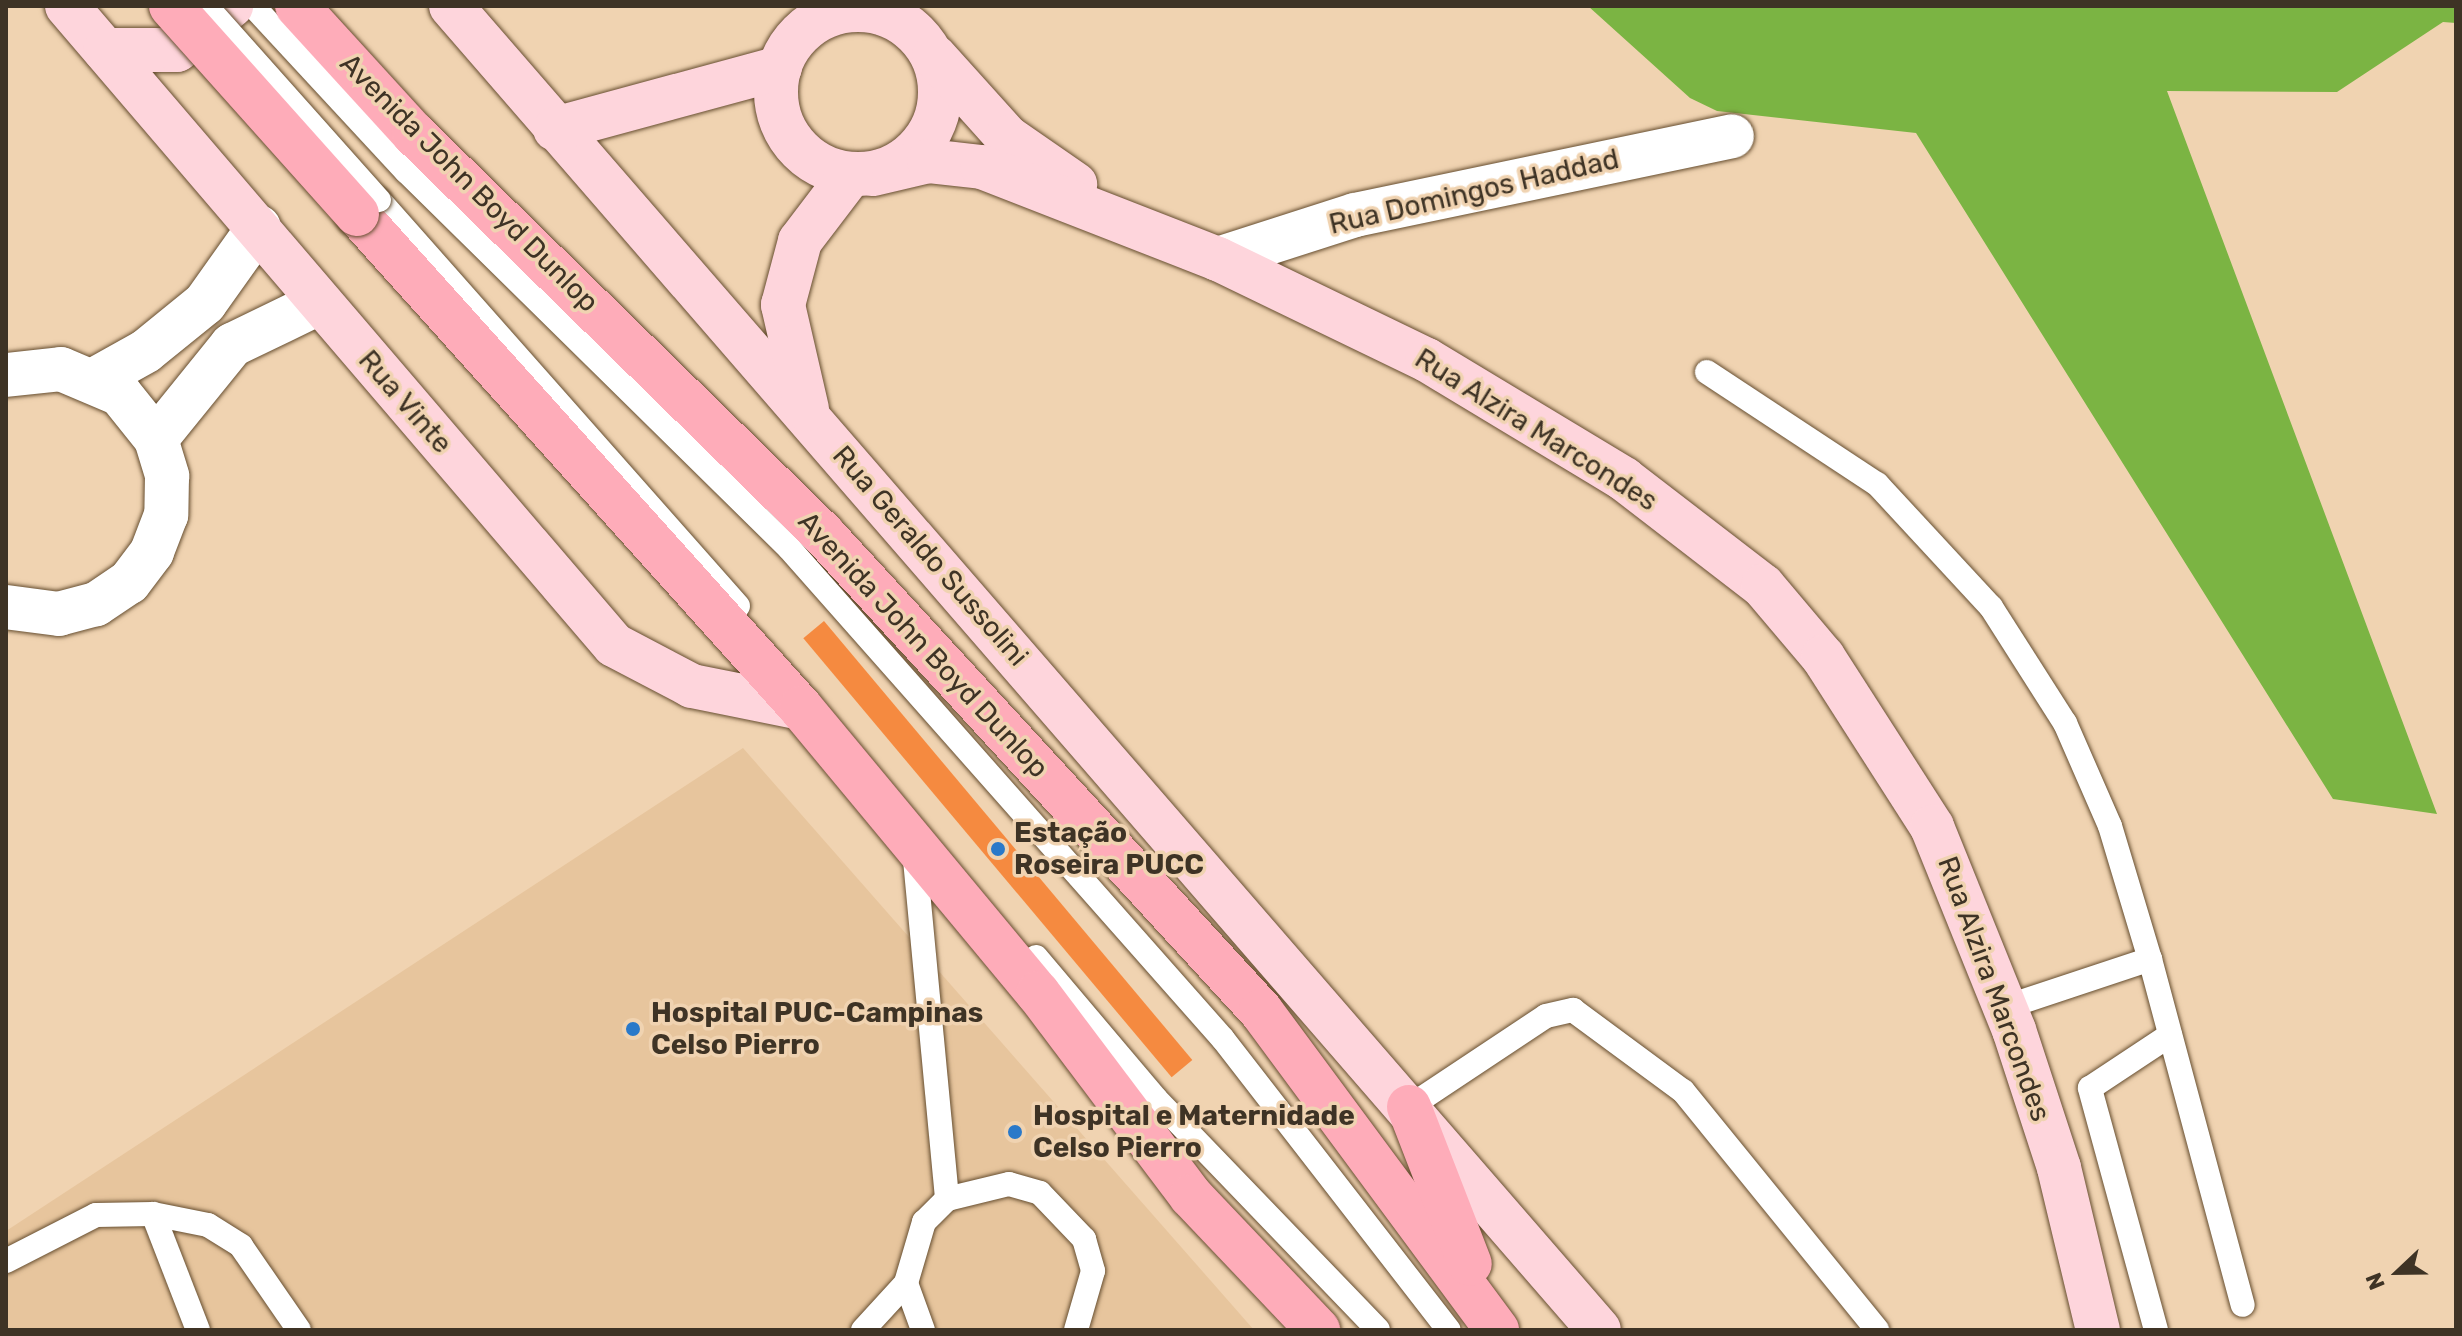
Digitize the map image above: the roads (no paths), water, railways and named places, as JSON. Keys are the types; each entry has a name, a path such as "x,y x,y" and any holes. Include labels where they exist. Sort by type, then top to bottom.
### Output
{"main road":[{"path":"171,6 368,207 914,843 1191,1196 1318,1330"},
{"name":"Avenida John Boyd Dunlop","path":"297,6 410,152 823,534 1261,1011 1497,1330"},
{"path":"1409,1107 1466,1260 1519,1330"}],"street":[{"name":"Rua Vinte","path":"67,6 614,645 692,686 801,708"},
{"path":"105,50 177,50 231,6"},
{"name":"Rua Geraldo Sussolini","path":"451,6 1409,1107 1599,1330"},
{"path":"808,416 783,305 800,241 862,174 898,165 934,126 939,73 928,48 896,18 874,8 809,15 780,68 778,109 796,147 862,174"},
{"name":"Rua Alzira Marcondes","path":"928,48 1007,137 1156,232"},
{"path":"170,125 177,50"},
{"path":"555,129 780,68"},
{"name":"Rua Domingos Haddad","path":"1218,259 1355,215 1732,136"},
{"name":"Rua Alzira Marcondes","path":"862,174 929,161 982,167 1156,232 1218,259 1467,384 1624,479 1763,586 1823,657 1932,827 2006,1007 2059,1168 2098,1330"},
{"path":"96,379 146,351 205,303 259,227"},
{"path":"156,439 232,345 319,303"},
{"path":"6,375 61,369 96,379 120,394 156,439 167,476 166,515 152,552 129,582 96,604 59,614 6,607"}],"lane":[{"path":"206,6 368,207 714,579 1156,1099 1378,1330"},
{"path":"253,6 410,152 789,548 1223,1039 1449,1330"},
{"path":"1707,372 1877,484 1991,607 2065,723 2110,826 2150,959 2243,1305"},
{"path":"914,843 947,1199 910,1251 906,1283 923,1330"},
{"path":"2006,1007 2150,959"},
{"path":"1409,1107 1546,1016 1573,1010 1683,1091 1877,1330"},
{"path":"2156,1330 2090,1088 2120,1062 2170,1035"},
{"path":"947,1199 1009,1184 1040,1193 1066,1212 1093,1271 1076,1330"},
{"path":"153,1214 198,1330"},
{"path":"6,1261 96,1215 153,1214 208,1225 241,1246 299,1330"},
{"path":"863,1330 906,1283"}],"place":[{"name":"Estação Roseira PUCC","path":"998,849"},
{"name":"Hospital PUC-Campinas Celso Pierro","path":"633,1029"},
{"name":"Hospital e Maternidade Celso Pierro","path":"1015,1132"}]}
